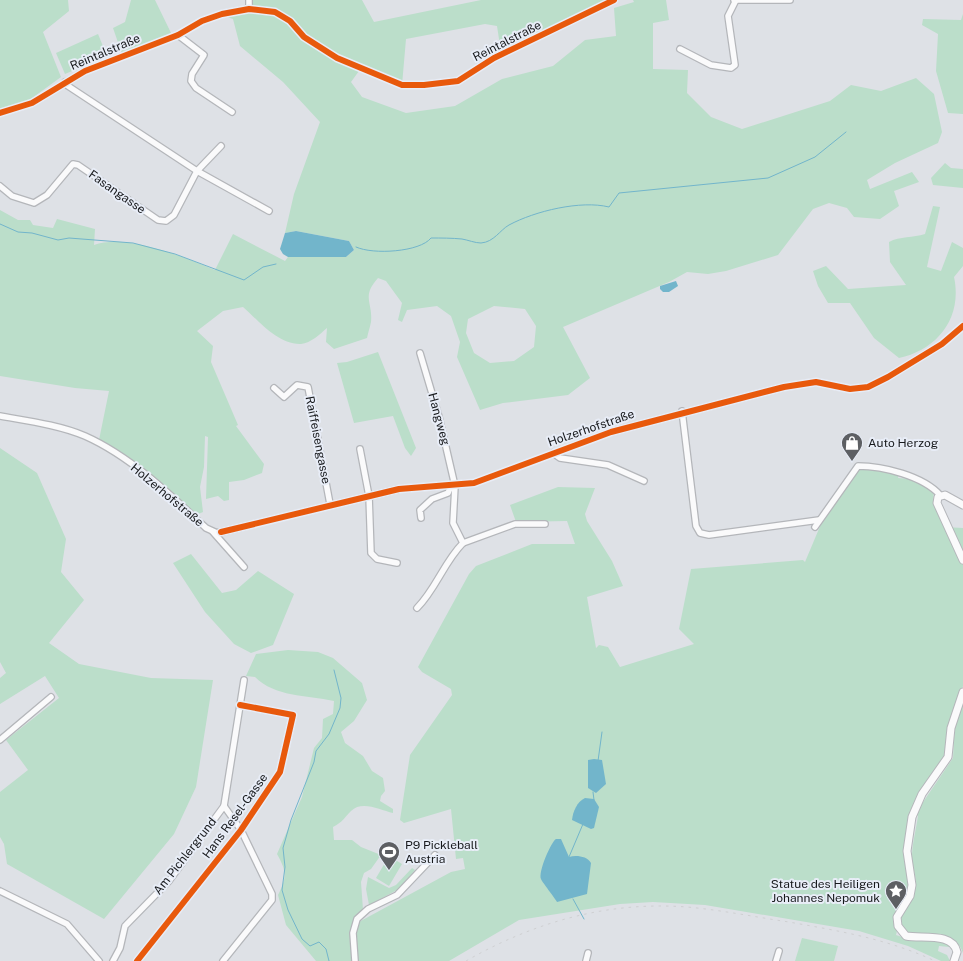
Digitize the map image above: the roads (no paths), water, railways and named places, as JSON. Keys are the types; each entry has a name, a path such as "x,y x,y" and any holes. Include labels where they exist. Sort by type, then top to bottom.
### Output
{"main road":[{"path":"963,505 948,496 940,495 937,500 937,506 963,560"},
{"path":"958,958 956,946 950,940 906,936 898,926 897,918 910,896 912,886 907,851 912,817 922,794 948,757 951,728 963,692"}],"street":[{"path":"249,0 249,10"},
{"name":"Reintalstraße","path":"0,113 32,103 85,70 178,35 202,20 249,10 275,12 290,20 304,37 337,58 402,85 424,85 458,82 494,58 614,0"},
{"path":"680,49 711,65 731,68 735,65 728,16 735,0 790,0"},
{"path":"178,35 204,55 192,74 191,80 196,88 232,112"},
{"path":"65,82 68,86 197,172 269,211"},
{"name":"Fasangasse","path":"0,186 12,196 34,203 47,195 73,164 78,165 158,220 166,221 174,215 197,172 221,146"},
{"name":"Holzerhofstraße","path":"0,416 72,432 99,443 127,461 206,528 213,532 221,532 330,504 408,488 453,486 482,481 525,462 611,432 682,411 807,383 816,382 850,388 868,387 942,344 963,326"},
{"name":"Hangweg","path":"420,353 439,417 453,486 452,523 463,543"},
{"name":"Raiffeisengasse","path":"274,388 284,397 297,386 308,387 330,504"},
{"path":"682,411 697,530 703,534 819,520"},
{"path":"360,449 369,496 371,553 377,559 397,562"},
{"name":"Holzerhofstraße","path":"553,453 560,458 608,465 644,481"},
{"path":"815,527 858,466 875,466 893,471 931,487 940,495"},
{"path":"421,518 420,510 424,504 448,493 453,486"},
{"path":"417,608 428,597 448,560 463,543 515,524 545,524"},
{"path":"213,532 244,568"},
{"name":"Am Pichlergrund","path":"113,961 120,948 125,926 169,880 224,806 244,680"},
{"path":"0,740 51,697"},
{"name":"Hans Resel-Gasse","path":"137,961 241,830 280,772 293,716 240,705"},
{"name":"Am Pichlergrund","path":"222,961 272,900 272,894 241,830 224,806"},
{"path":"355,961 353,933 357,918 368,909 397,895 435,855"},
{"path":"0,891 67,924 99,961"},
{"path":"776,961 779,950"},
{"path":"586,961 588,953"}],"water":[{"path":"296,231 349,241 354,250 346,257 288,257 280,249 285,233"},
{"path":"676,281 678,286 669,292 663,292 660,289 660,286"},
{"path":"588,760 602,760 606,784 596,793 588,788"},
{"path":"585,798 594,799 599,807 594,828 591,829 572,820 576,807"},
{"path":"556,839 561,839 569,857 581,857 591,863 587,894 557,902 542,881 543,864"}],"waterway":[{"path":"356,247 373,251 396,251 417,246 431,238 462,239 481,243 493,238 509,225 545,211 585,205 609,207 619,193 768,178 815,157 846,132"},
{"path":"0,224 18,232 32,233 58,240 69,238 133,243 175,254 244,280 263,267 276,264"},
{"path":"329,961 326,949 319,942 310,946 302,939 288,910 282,890 285,867 283,848 291,820 314,762 316,751 329,734 340,708 341,698 334,670"},
{"path":"598,761 602,732"},
{"path":"593,792 594,800"},
{"path":"569,857 583,824"},
{"path":"573,899 584,919"}],"railway":[{"path":"466,961 518,935 572,917 629,907 658,906 712,910 826,929 881,941 935,961"}],"place":[{"name":"Auto Herzog","path":"852,462"},
{"name":"P9 Pickleball Austria","path":"389,871"},
{"name":"Statue des Heiligen Johannes Nepomuk","path":"896,910"}]}
